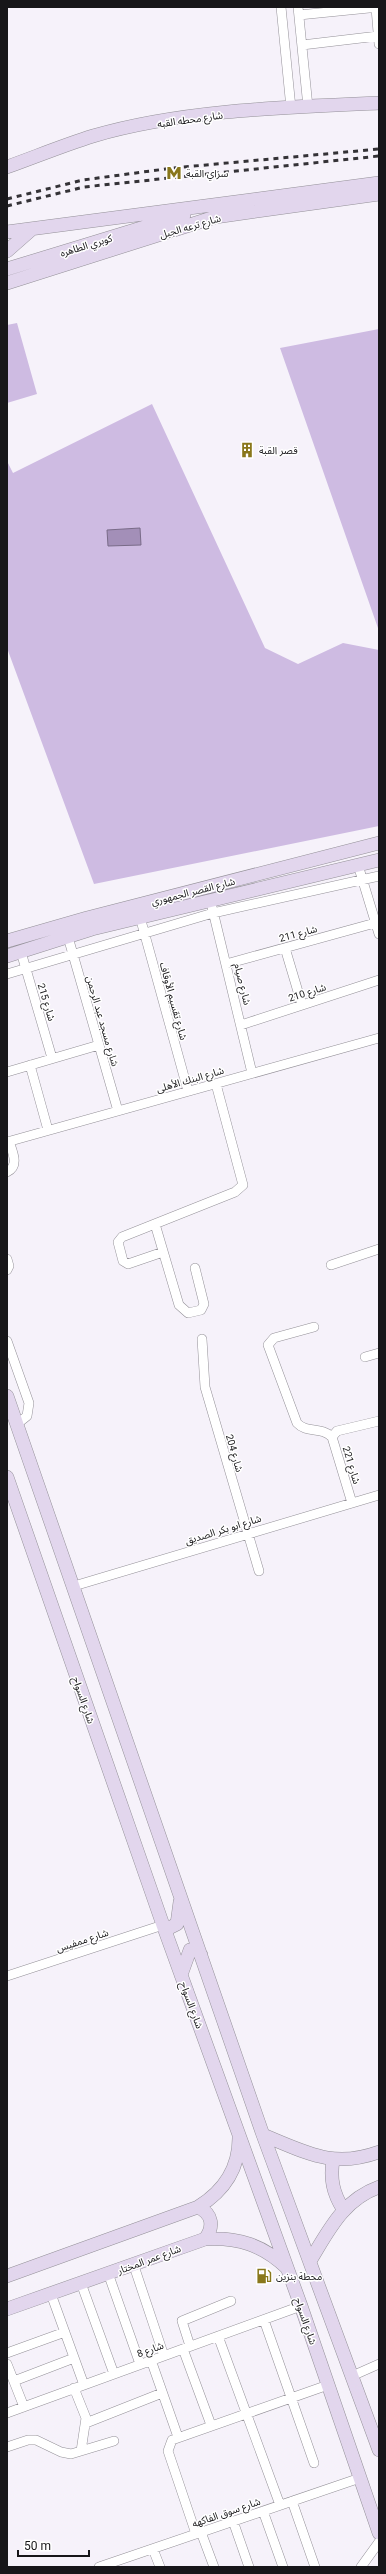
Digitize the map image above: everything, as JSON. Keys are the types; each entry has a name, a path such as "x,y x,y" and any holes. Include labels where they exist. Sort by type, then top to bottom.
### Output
{"main road":[{"name":"شارع محطه القبه","path":"7,167 93,136 180,119 291,108 379,103"},
{"name":"شارع ترعه الجبل","path":"7,232 379,183"},
{"name":"شارع ترعه الجبل","path":"8,278 215,217 379,194"},
{"name":"شارع ترعه الجبل","path":"165,221 213,206"},
{"name":"كوبري الطاهره","path":"8,278 165,221"},
{"path":"7,251 32,229"},
{"name":"شارع القصر الجمهوري","path":"7,941 86,918 379,843"},
{"name":"شارع القصر الجمهوري","path":"7,956 140,917 212,906 379,860"},
{"path":"7,1396 263,2135 379,2450"},
{"name":"شارع السواح","path":"7,1477 163,1925 240,2134 360,2478 376,2514 379,2533"},
{"path":"163,1925 172,1928 179,1922 180,1894"},
{"path":"181,1975 190,1950 197,1949 201,1955"},
{"path":"7,2276 198,2207 211,2200 230,2177 239,2149 240,2134"},
{"path":"263,2135 333,2160 363,2158 379,2152"},
{"path":"333,2160 333,2186 343,2209"},
{"path":"310,2261 343,2209 360,2195 379,2187"},
{"path":"198,2207 207,2213 211,2222 210,2232 205,2239"},
{"name":"شارع عمر المختار","path":"7,2309 205,2239 220,2238 250,2243 276,2258 287,2269"}],"street":[{"path":"281,7 291,108"},
{"path":"302,45 378,35 373,8 298,11 308,107"},
{"path":"358,865 379,934"},
{"path":"7,974 144,933 212,906 379,876"},
{"name":"شارع صيام","path":"212,906 252,1073"},
{"name":"شارع تقسيم الأوقاف","path":"140,917 188,1091"},
{"name":"شارع 211","path":"226,964 375,923"},
{"name":"شارع مسجد عبد الرحمن","path":"68,937 118,1111"},
{"path":"285,948 302,1005"},
{"name":"شارع 215","path":"21,952 52,1058"},
{"name":"شارع 210","path":"241,1025 379,980"},
{"name":"شارع البنك الأهلى","path":"8,1142 379,1038"},
{"path":"7,1072 99,1045"},
{"path":"30,1065 48,1130"},
{"path":"163,1252 128,1264 123,1261 119,1246 122,1237 235,1192 241,1188 244,1181 216,1084"},
{"path":"7,1172 15,1163 8,1142"},
{"path":"155,1224 179,1306 188,1313 201,1310 204,1304 195,1268"},
{"path":"331,1265 379,1250"},
{"path":"7,1259 7,1270"},
{"path":"314,1327 274,1338 268,1345 297,1424 305,1430 324,1431 332,1437"},
{"name":"شارع 204","path":"202,1339 205,1386 259,1571"},
{"path":"7,1340 29,1403 27,1416 17,1424"},
{"path":"365,1356 379,1353"},
{"name":"شارع 221","path":"352,1503 332,1437 337,1431 379,1421"},
{"name":"شارع ابو بكر الصديق","path":"74,1586 379,1495"},
{"name":"شارع ممفيس","path":"7,1976 163,1925"},
{"path":"133,2264 164,2356"},
{"path":"108,2274 140,2364"},
{"path":"81,2283 114,2374"},
{"path":"51,2294 84,2385"},
{"path":"211,2426 187,2348 182,2321 231,2301"},
{"name":"شارع 8","path":"7,2412 301,2306"},
{"path":"264,2320 314,2463"},
{"path":"7,2353 65,2332"},
{"path":"218,2336 280,2505"},
{"path":"14,2381 74,2358"},
{"path":"151,2360 178,2437"},
{"path":"7,2364 24,2406"},
{"path":"352,2376 379,2364"},
{"path":"214,2567 198,2533 168,2451 169,2445 178,2437 328,2385"},
{"path":"74,2388 85,2414 86,2423 81,2452"},
{"path":"86,2423 162,2393"},
{"path":"7,2447 28,2440 44,2443 61,2452 71,2454 114,2441"},
{"name":"شارع سوق الفاكهه","path":"100,2567 360,2478"},
{"path":"292,2501 315,2567"},
{"path":"263,2511 283,2567"},
{"path":"232,2521 249,2567"},
{"path":"362,2567 379,2542"},
{"path":"153,2549 160,2567"}],"shaded area":[{"path":"17,323 37,394 7,403 7,325"},
{"path":"379,329 379,631 280,348"},
{"path":"152,404 265,648 298,664 343,643 379,650 379,826 94,884 7,648 7,461 13,473"},
{"path":"140,528 141,545 108,546 107,530"}],"railway":[{"path":"7,199 83,180 173,168 379,149"},
{"path":"7,206 84,187 379,156"}],"place":[{"name":"سراي القبة","path":"174,173"},
{"name":"قصر القبة","path":"247,450"},
{"name":"محطة بنزين","path":"264,2276"}]}
